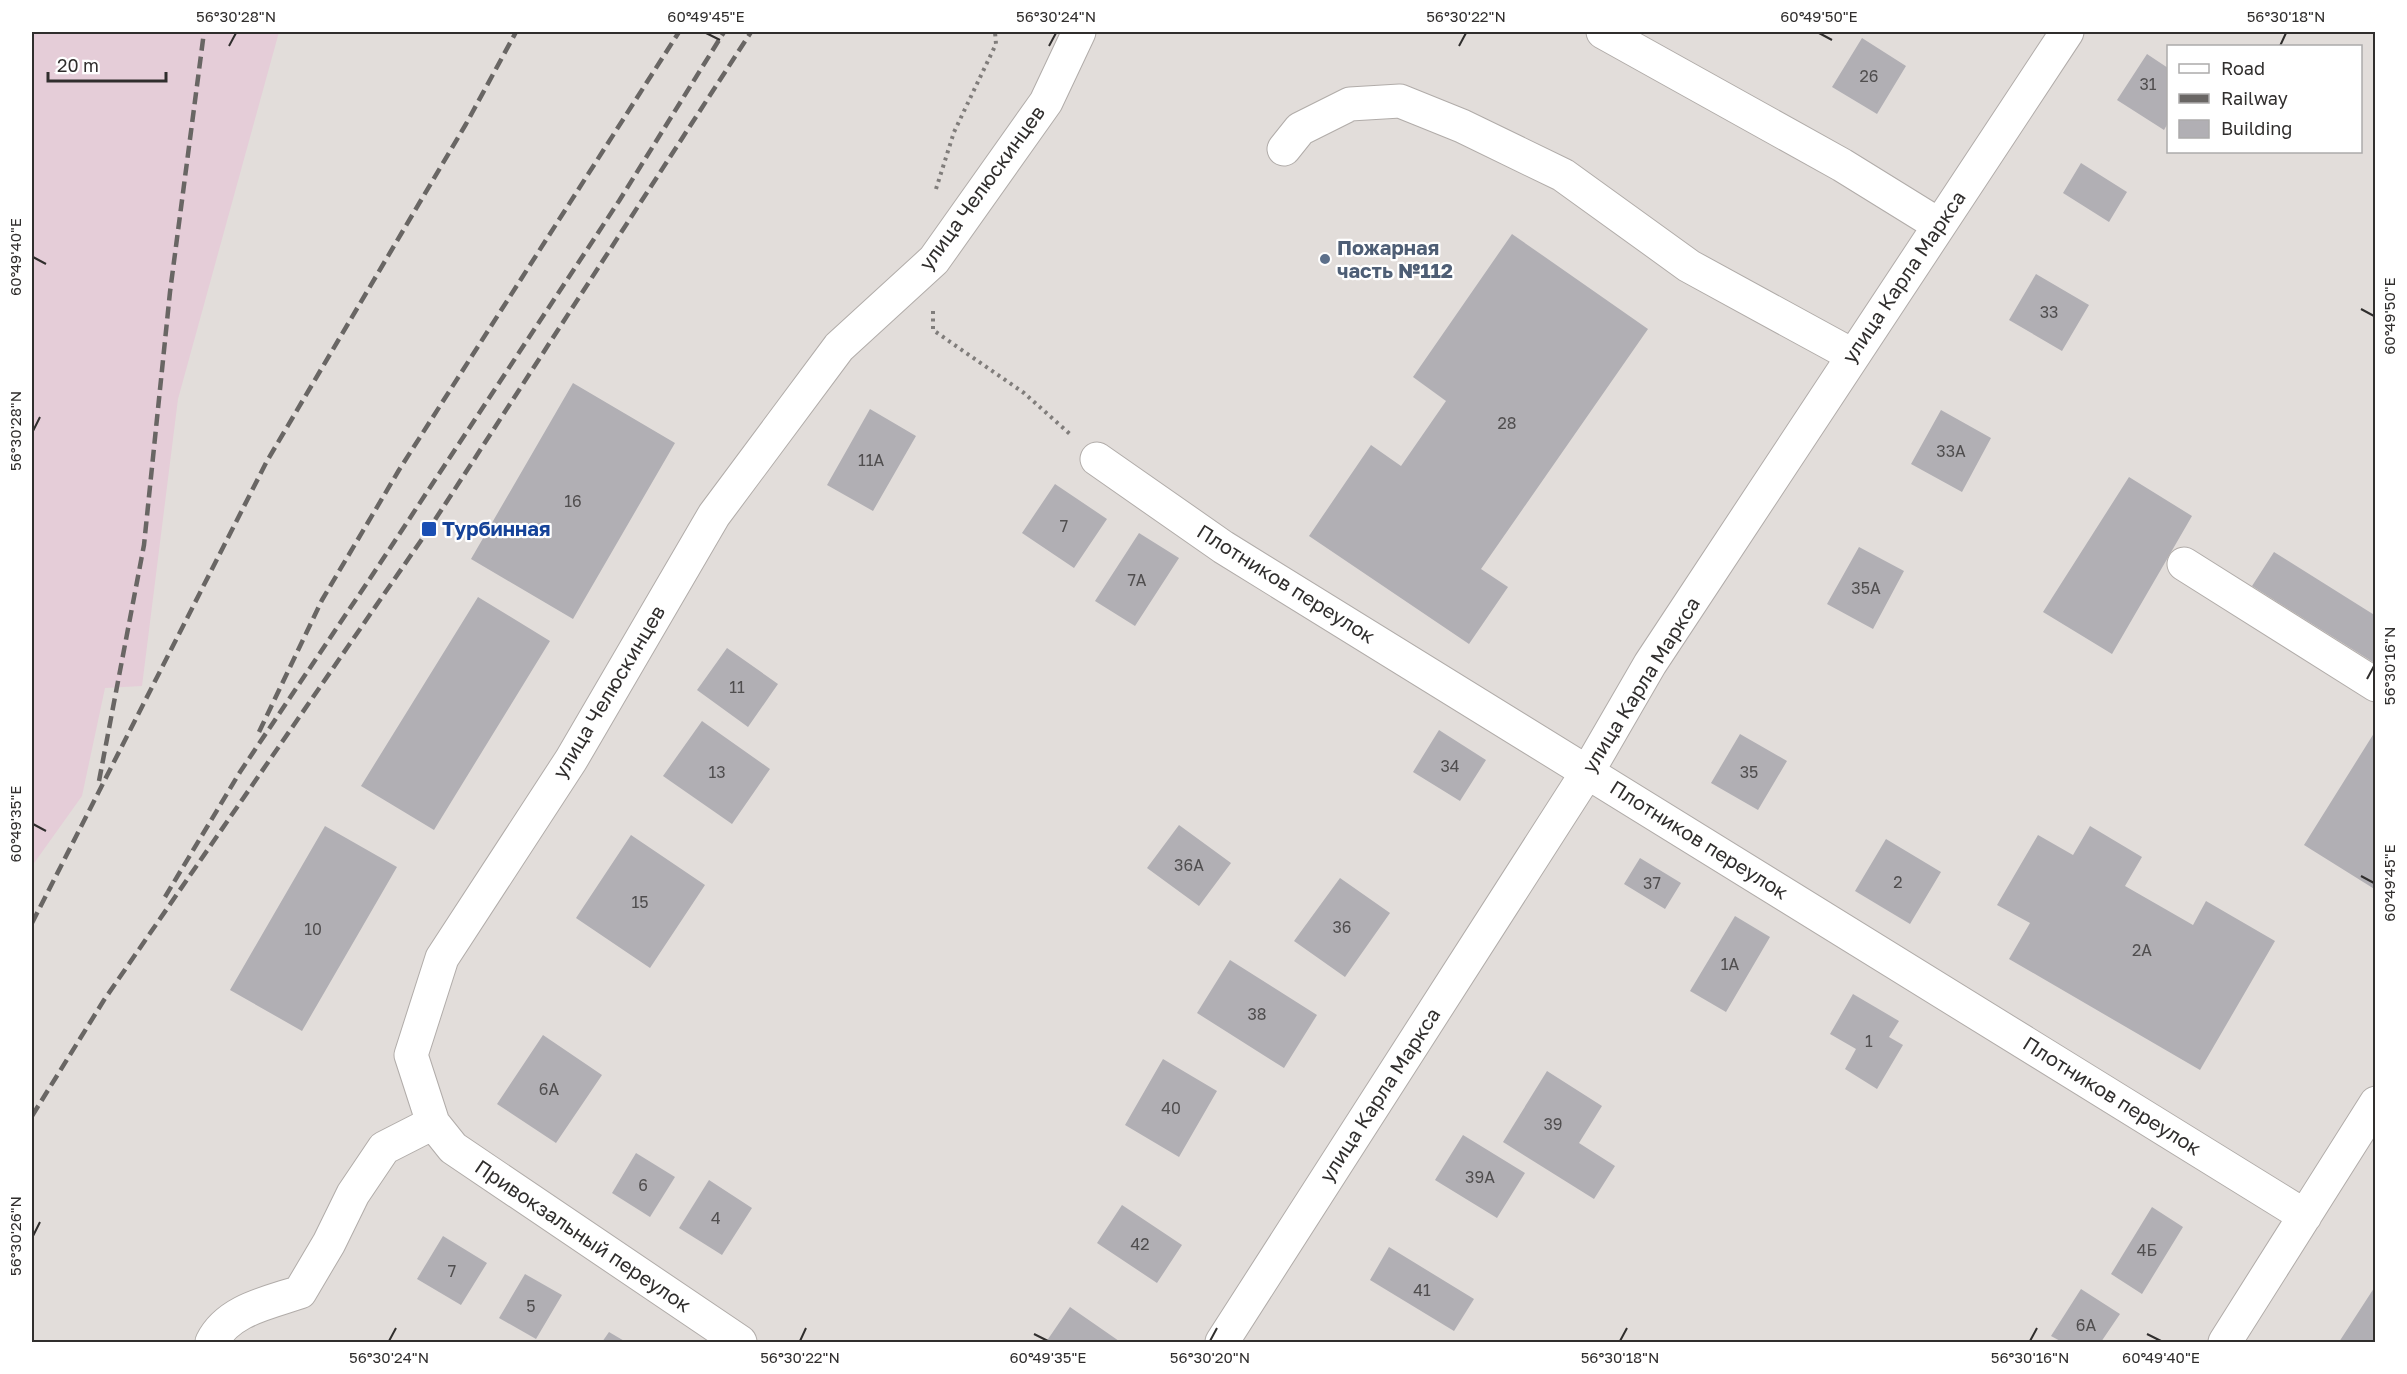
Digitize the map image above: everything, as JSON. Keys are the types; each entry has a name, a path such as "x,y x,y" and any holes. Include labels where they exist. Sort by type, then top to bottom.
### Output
{"street":[{"name":"улица Челюскинцев","path":"433,1123 411,1055 442,958 571,760 714,515 839,347 934,260 1046,102 1079,32"},
{"path":"1603,32 1842,165 1939,225"},
{"name":"улица Карла Маркса","path":"1222,1342 1588,771 1650,664 2067,32"},
{"path":"1284,149 1300,129 1350,104 1400,101 1462,126 1563,175 1689,266 1852,355"},
{"name":"Плотников переулок","path":"1097,459 1223,547 2304,1216"},
{"path":"2184,564 2376,684"},
{"path":"2225,1342 2376,1103"},
{"path":"213,1342 219,1328 243,1312 300,1292 329,1243 353,1194 384,1148 433,1123"},
{"name":"Привокзальный переулок","path":"433,1123 453,1148 740,1342"}],"shaded area":[{"path":"32,32 279,32 178,399 142,686 105,688 82,796 32,866"}],"building":[{"path":"1862,38 1906,66 1877,114 1832,87"},
{"path":"2147,54 2167,67 2167,125 2164,130 2117,100"},
{"path":"2081,163 2127,192 2109,222 2063,193"},
{"path":"1512,234 1648,329 1481,569 1508,587 1469,644 1309,536 1371,445 1401,466 1446,401 1413,377"},
{"path":"2036,274 2089,305 2062,351 2009,320"},
{"path":"573,383 675,443 573,619 471,559"},
{"path":"870,409 916,436 873,511 827,485"},
{"path":"1941,410 1991,438 1962,492 1911,464"},
{"path":"2129,477 2192,516 2112,654 2043,612"},
{"path":"1055,484 1107,519 1074,568 1022,533"},
{"path":"1139,533 1179,558 1135,626 1095,601"},
{"path":"1859,547 1904,571 1873,629 1827,604"},
{"path":"2274,552 2376,616 2376,664 2252,586"},
{"path":"478,597 550,641 434,830 361,786"},
{"path":"727,648 778,684 748,727 697,690"},
{"path":"702,721 770,769 732,824 663,776"},
{"path":"1439,730 1486,760 1460,801 1413,772"},
{"path":"2376,730 2376,890 2304,845"},
{"path":"1740,734 1787,761 1758,810 1711,783"},
{"path":"1179,825 1231,863 1199,906 1147,868"},
{"path":"325,826 397,867 302,1031 230,990"},
{"path":"2090,826 2142,857 2125,886 2193,925 2206,901 2275,941 2200,1070 2009,959 2030,923 1997,905 2038,835 2073,855"},
{"path":"631,835 705,885 650,968 576,918"},
{"path":"1886,839 1941,872 1910,924 1855,891"},
{"path":"1640,858 1681,883 1665,909 1624,884"},
{"path":"1340,878 1390,913 1345,977 1294,941"},
{"path":"1735,916 1770,937 1726,1012 1690,991"},
{"path":"1230,960 1317,1015 1284,1068 1197,1013"},
{"path":"1853,994 1899,1021 1889,1037 1903,1045 1877,1089 1845,1069 1856,1049 1830,1034"},
{"path":"543,1035 602,1075 556,1143 497,1104"},
{"path":"1163,1059 1217,1091 1179,1157 1125,1125"},
{"path":"1547,1071 1602,1106 1579,1143 1615,1166 1594,1199 1503,1142"},
{"path":"1463,1135 1525,1173 1497,1218 1435,1180"},
{"path":"636,1153 675,1177 650,1217 612,1193"},
{"path":"709,1180 752,1208 722,1255 679,1228"},
{"path":"1122,1205 1182,1245 1157,1283 1097,1243"},
{"path":"2152,1207 2183,1227 2142,1294 2111,1274"},
{"path":"443,1236 487,1263 461,1305 417,1279"},
{"path":"1389,1247 1474,1299 1454,1331 1370,1280"},
{"path":"525,1274 562,1295 536,1339 499,1318"},
{"path":"2376,1285 2376,1342 2339,1342"},
{"path":"2081,1289 2120,1314 2101,1342 2062,1342 2051,1336"},
{"path":"1070,1307 1119,1341 1046,1342"},
{"path":"609,1332 626,1342 602,1342"}],"railway":[{"path":"99,781 144,545 170,292 204,32"},
{"path":"32,923 267,461 466,124 516,32"},
{"path":"259,732 322,600 399,470 679,32"},
{"path":"165,897 240,772 619,201 724,32"},
{"path":"32,1116 104,1000 429,529 751,32"}],"place":[{"name":"Пожарная часть №112","path":"1325,259"},
{"name":"Турбинная","path":"429,529"}]}
